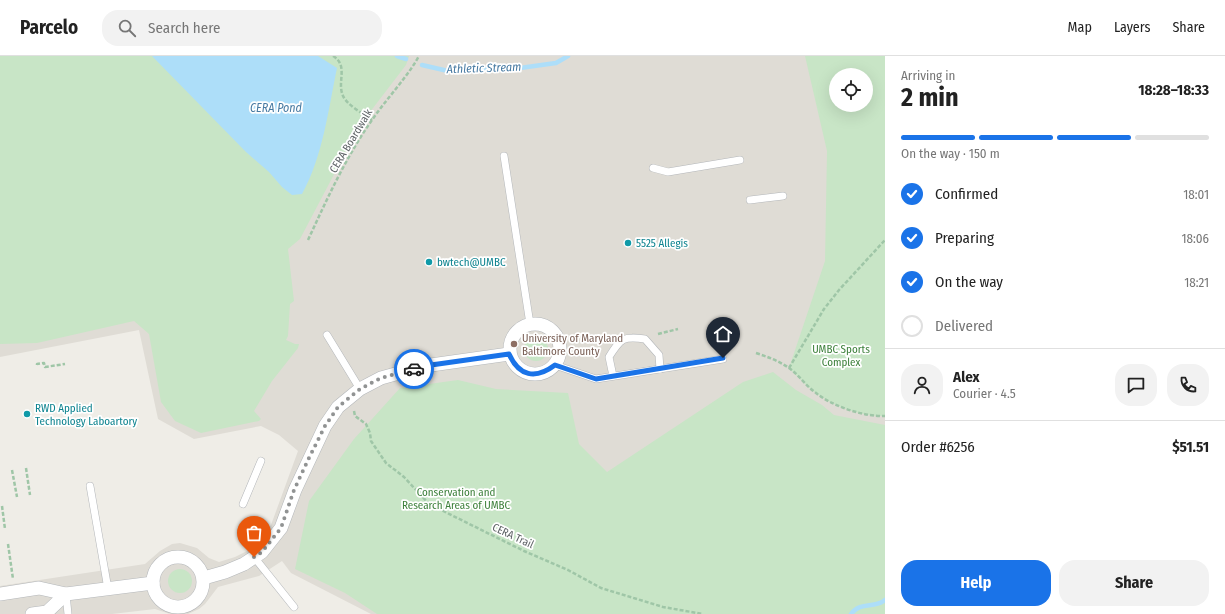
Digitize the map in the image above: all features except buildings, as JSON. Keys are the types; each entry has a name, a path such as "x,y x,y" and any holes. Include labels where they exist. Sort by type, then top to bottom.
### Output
{"street":[{"path":"530,324 540,324 550,328 557,336 560,346 559,356 555,365 545,372 534,375 522,372 514,364 509,354 511,338 516,331 523,326 530,324"},
{"path":"204,578 225,572 244,564 262,552 281,528 294,490 325,426 338,407 360,389 381,378 424,366 509,354"},
{"path":"180,556 189,558 196,563 204,578 201,594 189,605 181,607 165,603 159,598 153,583 154,574 164,561 172,557 180,556"},
{"path":"0,594 39,588 66,594 153,583"},
{"path":"32,614 47,612 66,594"}],"lane":[{"path":"504,156 530,324"},
{"path":"653,168 668,172 740,160"},
{"path":"750,200 783,196"},
{"path":"327,335 360,389"},
{"path":"613,376 609,356 619,342 630,337 645,339 659,355 660,368"},
{"path":"555,365 596,379 723,358"},
{"path":"244,504 261,461"},
{"path":"90,486 108,589"},
{"path":"254,557 294,607"},
{"path":"66,594 68,614"}],"path":[{"path":"333,56 337,58 341,65 342,94 348,102 372,120"},
{"name":"CERA Boardwalk","path":"308,240 350,155 372,120 412,69 419,56"},
{"path":"789,368 824,309 839,290 885,240"},
{"path":"658,334 678,329"},
{"path":"756,353 771,358 789,368 817,394 848,410 885,416"},
{"path":"37,365 44,363 45,367 65,364"},
{"name":"CERA Trail","path":"354,411 355,416 366,424 370,433 371,441 386,463 404,477 429,504 524,551 568,570 601,588 663,607 703,614"},
{"path":"26,468 30,495"},
{"path":"12,470 16,497"},
{"path":"2,506 5,529"},
{"path":"8,544 13,579"}],"shaded area":[{"name":"University of Maryland Baltimore County","path":"0,56 885,56 885,614 371,614 291,573 282,561 259,576 218,587 205,604 199,609 188,614 170,614 155,609 112,614 0,614 0,586 145,564 160,551 172,544 180,543 197,548 209,558 219,562 235,557 253,548 264,536 271,525 298,451 279,435 261,426 194,439 158,419 139,330 0,357"}],"green space":[{"path":"0,56 409,56 406,65 360,125 300,239 288,249 294,301 290,304 288,336 286,340 299,344 298,348 272,381 254,411 261,419 259,421 201,433 175,421 161,402 149,334 134,321 37,343 0,344"},
{"name":"UMBC Sports Complex","path":"805,56 885,56 885,416 859,413 824,399 813,391 789,368 825,261 827,151"},
{"path":"536,337 545,340 548,349 545,358 536,361 527,358 524,349 527,340"},
{"name":"Conservation and Research Areas of UMBC","path":"773,372 796,390 822,405 834,415 885,425 885,614 377,614 345,593 295,569 309,501 354,439 400,388 458,380 496,389 568,393 579,444 607,472 743,382"},
{"path":"180,569 189,572 192,581 189,590 180,593 171,590 168,581 171,572"}],"water":[{"name":"CERA Pond","path":"152,56 318,56 337,68 328,117 320,149 302,194 292,195 282,187 269,172 246,152"}],"waterway":[{"path":"397,56 406,59"},
{"name":"Athletic Stream","path":"422,65 448,71 520,68 556,63 568,56"},
{"path":"851,614 863,606 881,603 885,600"}],"way so far":[{"path":"254,557 262,552 281,528 294,490 309,458 325,426 338,407 360,389 381,378 414,369"}],"place":[{"name":"5525 Allegis","path":"628,243"},
{"name":"bwtech@UMBC","path":"429,262"},
{"name":"University of Maryland Baltimore County","path":"514,344"},
{"name":"RWD Applied Technology Laboartory","path":"27,414"}],"route":[{"path":"414,369 424,366 509,354 514,364 522,372 534,375 545,372 555,365 596,379 723,358"}]}
